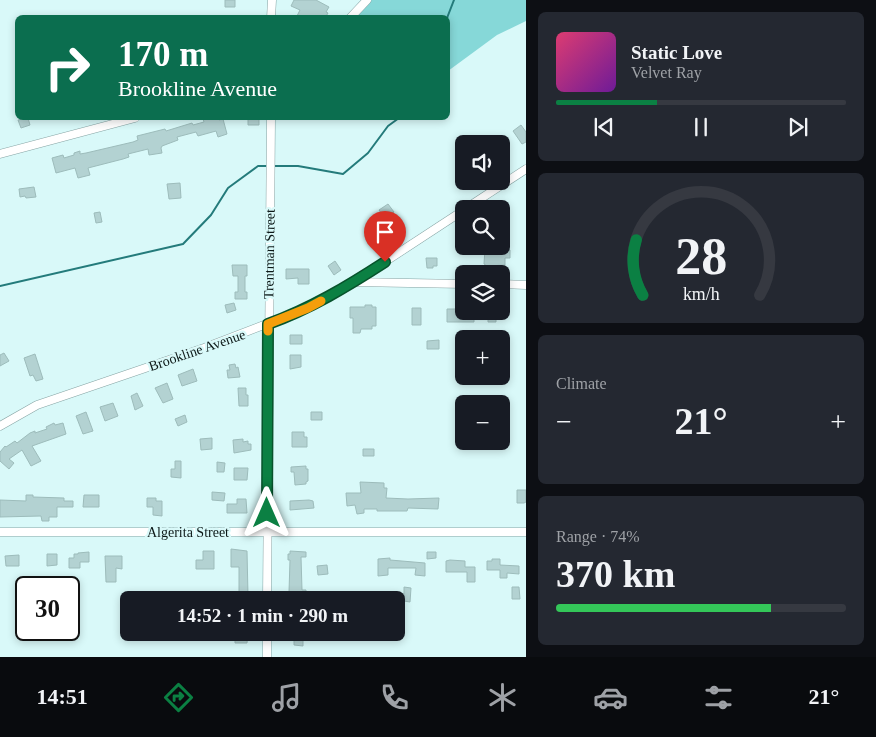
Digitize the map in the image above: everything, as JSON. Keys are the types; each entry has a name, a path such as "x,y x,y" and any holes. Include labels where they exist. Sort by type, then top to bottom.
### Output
{"street":[{"path":"272,0 272,15"},
{"path":"353,15 367,0"},
{"path":"0,154 127,120"},
{"name":"Trentman Street","path":"267,591 271,120"},
{"name":"Brookline Avenue","path":"478,200 526,169"},
{"name":"Brookline Avenue","path":"0,426 37,405 268,324 308,308 354,282 455,215"},
{"path":"354,282 455,284"},
{"path":"510,284 526,284"},
{"name":"Algerita Street","path":"0,532 526,532"},
{"path":"267,641 267,657"}],"shaded area":[{"path":"369,0 526,0 526,21 497,35 450,70 450,15 356,15"}],"building":[{"path":"225,0 235,0 235,7 225,7"},
{"path":"294,0 316,0 329,7 326,12 328,13 327,15 298,15 300,10 291,6"},
{"path":"18,120 29,120 30,125 21,128"},
{"path":"203,120 223,120 227,134 218,137 216,131 198,136 196,132 177,137 178,140 162,146 162,153 149,155 148,149 128,154 129,157 88,168 90,175 78,178 75,168 56,173 52,158 63,155 64,158 80,151 80,154 133,142 138,140 137,136 204,122"},
{"path":"248,120 259,120 259,125 248,125"},
{"path":"521,125 526,132 526,142 522,144 513,131"},
{"path":"180,183 181,198 169,199 167,184"},
{"path":"34,187 36,197 20,197 19,189"},
{"path":"388,204 394,212 385,218 379,210"},
{"path":"100,212 102,222 96,223 94,213"},
{"path":"485,255 510,255 510,258 505,258 505,265 484,264"},
{"path":"426,258 437,258 437,266 427,268"},
{"path":"335,261 341,270 334,275 328,266"},
{"path":"232,265 247,265 245,292 247,292 247,299 235,299 235,292 238,292 238,276 233,276"},
{"path":"286,269 309,269 309,284 298,284 298,278 286,279"},
{"path":"234,303 236,310 227,313 225,305"},
{"path":"365,305 376,307 376,326 372,326 372,329 361,329 360,333 353,333 353,318 350,318 350,307 365,307"},
{"path":"412,308 421,308 421,325 412,325"},
{"path":"447,309 455,309 455,320 474,320 474,322 447,322"},
{"path":"488,320 496,320 496,322 488,322"},
{"path":"290,335 302,335 302,344 290,344"},
{"path":"439,340 439,349 427,349 427,341"},
{"path":"4,353 9,361 0,366 0,355"},
{"path":"35,354 43,379 36,381 33,375 30,376 24,358"},
{"path":"290,355 301,355 301,367 290,369"},
{"path":"235,364 236,368 238,367 240,377 228,378 227,370 230,370 229,365"},
{"path":"193,369 197,381 182,386 178,375"},
{"path":"167,383 173,399 163,403 155,388"},
{"path":"238,388 246,388 248,406 239,406"},
{"path":"137,393 143,406 135,410 131,396"},
{"path":"113,403 118,416 105,421 100,407"},
{"path":"86,412 93,431 83,434 76,416"},
{"path":"311,412 322,412 322,420 311,420"},
{"path":"185,415 187,422 178,426 175,419"},
{"path":"54,423 55,425 63,423 66,434 32,446 41,461 31,466 22,450 9,459 14,463 9,469 0,461 0,452 5,446 15,441 17,443 30,433 47,429 46,427"},
{"path":"292,432 304,432 304,437 307,437 307,447 292,447"},
{"path":"212,438 212,449 201,450 200,439"},
{"path":"243,439 243,442 248,441 248,444 251,444 251,450 234,453 233,440"},
{"path":"363,449 374,449 374,456 363,456"},
{"path":"175,461 181,461 181,478 171,477 171,469 175,469"},
{"path":"217,462 225,463 224,472 217,472"},
{"path":"306,466 306,469 308,469 308,481 306,484 295,485 294,472 291,472 291,467"},
{"path":"234,468 248,468 247,480 234,480"},
{"path":"360,482 384,483 384,488 387,488 386,498 439,498 438,509 408,508 407,511 377,511 377,509 364,509 364,513 357,514 355,505 347,506 346,493 361,493"},
{"path":"517,490 526,490 526,502 517,503"},
{"path":"212,492 225,493 224,501 212,500"},
{"path":"26,495 64,498 64,501 73,501 73,507 57,507 57,517 49,517 49,521 42,521 41,516 0,517 0,500 26,501"},
{"path":"84,495 99,495 99,507 83,507"},
{"path":"147,498 156,498 156,501 162,501 162,516 153,515 153,507 147,507"},
{"path":"237,499 246,499 247,513 227,513 227,504 237,504"},
{"path":"290,501 313,501 314,508 290,510"},
{"path":"231,549 247,551 248,591 239,591 239,567 231,567"},
{"path":"203,551 214,551 214,569 196,569 196,560 203,560"},
{"path":"290,551 306,552 306,557 301,557 302,590 306,591 289,591 290,560 288,560 288,554 290,554"},
{"path":"89,552 89,562 80,562 80,568 69,568 69,558 74,558 74,554"},
{"path":"427,552 436,552 436,558 427,559"},
{"path":"47,554 57,554 57,565 47,566"},
{"path":"19,555 19,566 6,566 5,556"},
{"path":"105,556 122,556 122,569 116,568 116,582 106,582"},
{"path":"390,558 390,560 425,563 425,576 415,575 416,568 388,568 388,575 378,576 378,559"},
{"path":"492,559 500,559 500,565 519,566 519,574 507,573 507,578 500,578 500,570 487,570 487,561 492,561"},
{"path":"446,561 465,561 465,567 475,567 475,582 467,582 467,572 446,572"},
{"path":"327,565 328,574 318,575 317,566"},
{"path":"404,587 411,588 410,602 405,601"},
{"path":"512,587 519,587 520,599 512,599"},
{"path":"235,641 247,641 247,643 235,643"},
{"path":"294,641 303,641 303,646 294,645"}],"waterway":[{"path":"448,15 454,0"},
{"path":"273,166 298,166 343,174 368,153 388,126 396,120"},
{"path":"0,286 183,244 211,215 228,188 258,166 268,166"}],"slow traffic":[{"path":"268,331 268,324 282,320 321,301"}],"route":[{"path":"267,513 268,324 308,308 385,262"}]}
